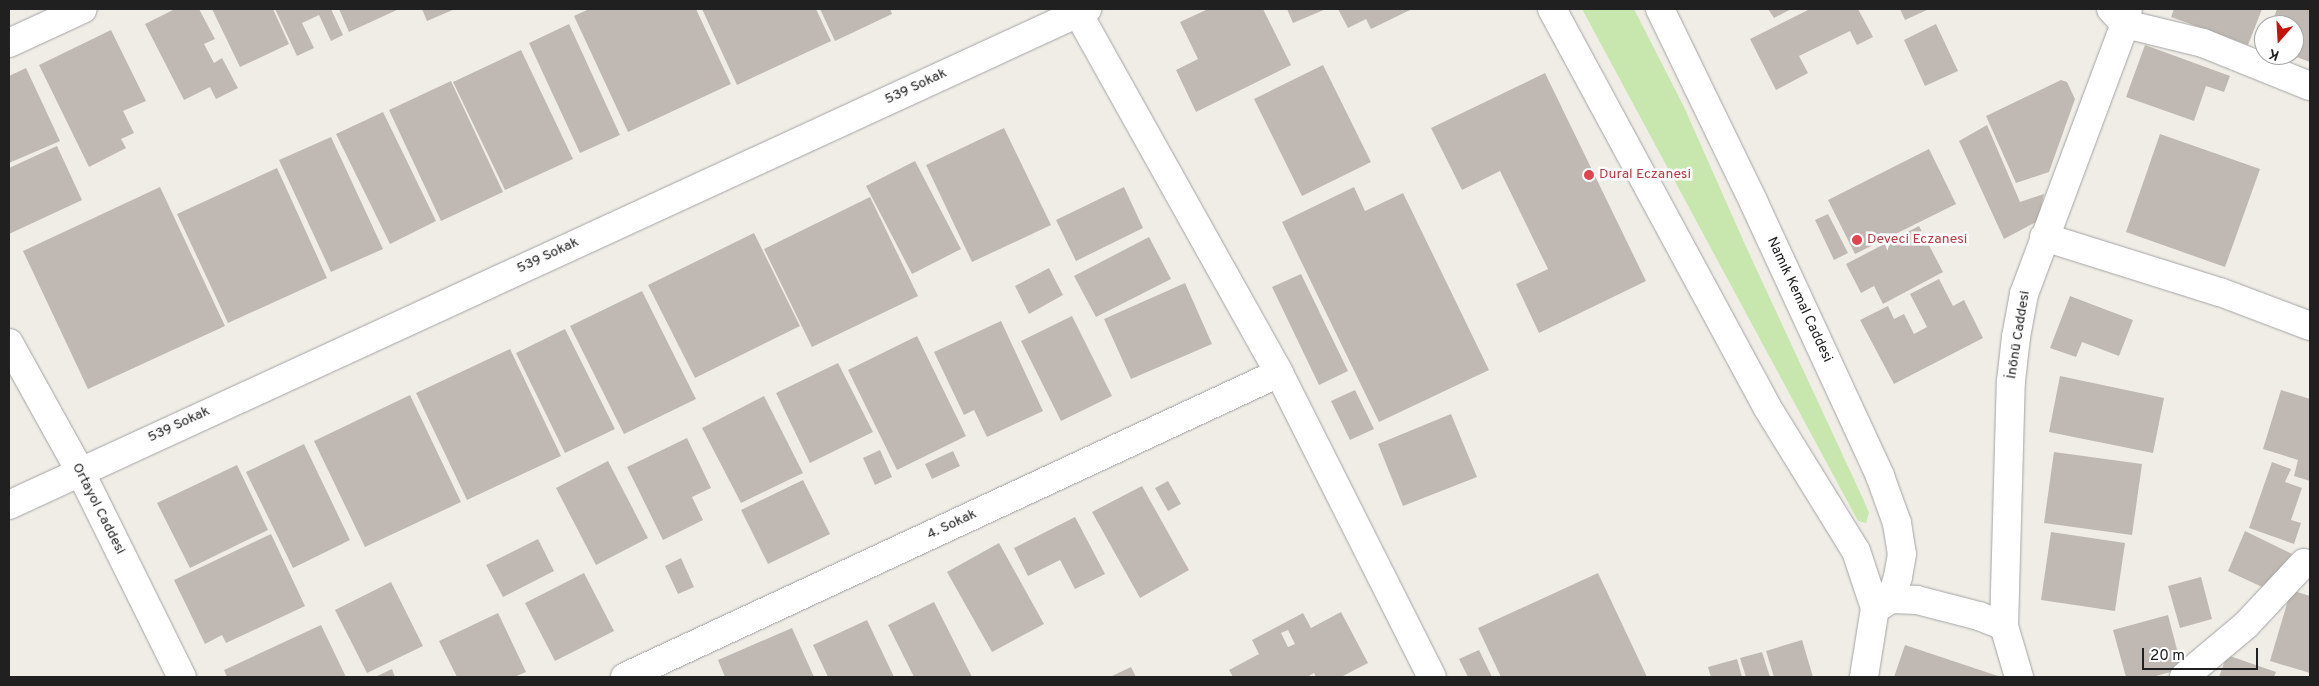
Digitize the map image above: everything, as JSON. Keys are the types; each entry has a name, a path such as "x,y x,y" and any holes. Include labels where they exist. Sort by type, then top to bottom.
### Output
{"street":[{"path":"9,43 83,9"},
{"path":"1552,9 1767,407 1856,550 1883,604 1917,600 1946,606 2004,626"},
{"name":"Namık Kemal Caddesi","path":"1660,9 1754,203 1880,476 1898,523 1902,554 1898,577 1883,604 1864,677"},
{"path":"1082,11 1279,373 1432,677"},
{"name":"539 Sokak","path":"9,505 1082,11"},
{"path":"2122,14 2203,42 2310,86"},
{"name":"İnönü Caddesi","path":"2019,677 2004,626 2014,355 2024,294 2122,14"},
{"path":"2044,237 2220,292 2310,326"},
{"name":"Ortayol Caddesi","path":"9,343 80,471 182,677"},
{"name":"4. Sokak","path":"625,677 1279,373"},
{"path":"2184,677 2246,625 2304,563"}],"green space":[{"path":"1582,9 1634,9 1684,107 1747,249 1864,501 1869,513 1866,523 1858,521"}],"building":[{"path":"175,9 199,9 215,39 204,44 214,63 222,58 238,88 216,99 210,87 184,100 145,24"},
{"path":"212,9 273,9 289,44 240,67"},
{"path":"275,9 331,9 343,35 331,41 319,15 302,23 314,48 297,56"},
{"path":"339,9 399,9 349,32"},
{"path":"422,9 455,9 427,21"},
{"path":"589,9 696,9 731,84 628,132 574,16"},
{"path":"702,9 816,9 831,41 737,85"},
{"path":"820,9 890,9 892,14 835,41"},
{"path":"1208,9 1263,9 1291,65 1196,112 1176,70 1198,59 1180,22"},
{"path":"1287,9 1326,9 1293,23"},
{"path":"1338,9 1412,9 1371,29 1366,19 1348,28"},
{"path":"1768,9 1791,9 1774,18"},
{"path":"1810,9 1858,9 1873,37 1857,45 1850,31 1799,56 1808,73 1776,90 1750,39"},
{"path":"1900,9 1929,9 1905,20"},
{"path":"2174,9 2262,9 2260,15 2254,15 2254,30 2248,45 2171,17"},
{"path":"2277,9 2310,9 2310,62 2304,60 2304,15 2275,15"},
{"path":"569,24 620,135 580,153 529,43"},
{"path":"1936,24 1958,71 1925,86 1904,40"},
{"path":"111,30 146,101 123,111 134,133 121,139 126,148 89,167 39,65"},
{"path":"2145,45 2230,76 2224,92 2206,86 2194,121 2126,97"},
{"path":"521,50 573,159 505,190 453,82"},
{"path":"1323,65 1371,162 1302,196 1254,99"},
{"path":"26,68 60,141 9,163 9,76"},
{"path":"1545,73 1646,281 1539,333 1516,284 1548,269 1500,171 1462,190 1431,128"},
{"path":"2061,80 2067,82 2075,99 2049,172 2016,183 1986,116"},
{"path":"451,81 503,192 441,221 389,110"},
{"path":"383,112 436,221 390,244 336,134"},
{"path":"1987,125 2020,202 2044,194 2038,221 2004,239 1959,141"},
{"path":"1004,128 1051,225 972,262 926,165"},
{"path":"2160,134 2260,169 2225,267 2126,232"},
{"path":"331,137 383,249 331,272 279,160"},
{"path":"57,146 82,200 9,234 9,168"},
{"path":"1929,149 1956,204 1855,254 1828,200"},
{"path":"915,161 961,249 912,274 866,186"},
{"path":"277,168 327,278 228,323 177,214"},
{"path":"160,187 225,326 88,389 23,251"},
{"path":"1124,187 1143,228 1076,261 1056,220"},
{"path":"1354,187 1365,211 1403,193 1489,370 1379,422 1282,222"},
{"path":"870,197 918,296 812,347 764,249"},
{"path":"1828,214 1848,253 1834,260 1815,220"},
{"path":"1919,226 1943,272 1883,304 1874,286 1861,293 1846,264"},
{"path":"754,233 800,326 695,378 648,285"},
{"path":"1149,237 1171,279 1096,317 1074,276"},
{"path":"1049,268 1063,295 1029,314 1015,286"},
{"path":"1301,274 1348,371 1319,385 1272,287"},
{"path":"1939,279 1953,306 1964,300 1983,338 1894,384 1860,320 1888,306 1894,319 1904,314 1914,334 1927,327 1910,294"},
{"path":"1185,283 1212,344 1131,379 1104,319"},
{"path":"642,291 696,399 624,434 570,326"},
{"path":"2070,296 2133,320 2119,356 2082,342 2076,357 2050,348"},
{"path":"1072,316 1112,396 1061,421 1021,341"},
{"path":"1001,321 1043,411 987,437 974,410 964,415 934,352"},
{"path":"565,329 615,429 565,453 516,353"},
{"path":"917,336 966,436 897,470 848,370"},
{"path":"510,349 561,456 467,500 416,393"},
{"path":"838,363 873,432 810,463 776,393"},
{"path":"2060,376 2164,398 2153,453 2049,432"},
{"path":"1355,390 1374,429 1350,440 1331,401"},
{"path":"2281,390 2310,399 2310,481 2294,476 2298,460 2263,449"},
{"path":"410,395 461,502 365,547 314,441"},
{"path":"764,396 803,473 741,503 702,428"},
{"path":"1451,414 1477,477 1403,506 1378,444"},
{"path":"687,438 711,488 692,497 703,520 663,540 627,467"},
{"path":"304,444 350,540 293,568 246,472"},
{"path":"880,450 892,477 875,485 863,458"},
{"path":"953,451 960,466 932,479 925,464"},
{"path":"2054,452 2142,464 2132,535 2044,523"},
{"path":"608,461 648,538 596,565 556,488"},
{"path":"2272,462 2291,469 2285,482 2302,488 2291,520 2301,523 2294,544 2249,528"},
{"path":"237,465 268,530 190,568 157,503"},
{"path":"803,480 830,534 768,564 741,510"},
{"path":"1168,481 1181,504 1168,511 1155,488"},
{"path":"1142,486 1189,570 1140,598 1092,512"},
{"path":"1075,517 1105,574 1075,589 1060,560 1028,576 1014,548"},
{"path":"2245,531 2292,554 2264,588 2228,571"},
{"path":"2051,532 2125,543 2115,611 2041,600"},
{"path":"271,534 305,606 226,643 222,635 205,644 174,580"},
{"path":"538,539 554,571 503,597 486,565"},
{"path":"999,543 1044,624 992,652 947,572"},
{"path":"681,558 694,587 678,594 665,566"},
{"path":"584,573 614,631 555,661 525,603"},
{"path":"1598,573 1647,677 1501,677 1478,628"},
{"path":"2201,577 2212,619 2180,628 2168,586"},
{"path":"391,582 423,646 367,673 335,610"},
{"path":"2291,590 2310,596 2310,673 2270,661"},
{"path":"934,602 972,677 914,677 888,625"},
{"path":"1341,612 1368,663 1341,677 1316,677 1314,673 1307,677 1233,677 1229,670 1259,654 1252,640 1303,613 1311,628","holes":["1288,630 1295,644 1288,647 1281,633"]},
{"path":"498,613 526,672 514,677 457,677 439,641"},
{"path":"2168,615 2182,669 2152,677 2126,677 2113,630"},
{"path":"867,620 894,677 828,677 813,645"},
{"path":"321,625 346,677 227,677 224,670"},
{"path":"792,628 814,677 725,677 718,660"},
{"path":"1802,640 1813,677 1774,677 1766,651"},
{"path":"1905,645 2001,677 1894,677"},
{"path":"1479,650 1492,677 1468,677 1459,659"},
{"path":"1762,652 1770,677 1746,677 1740,658"},
{"path":"2227,655 2276,672 2274,677 2219,677"},
{"path":"1737,659 1742,677 1711,677 1708,667"},
{"path":"1131,667 1136,677 1110,677"},
{"path":"392,669 395,677 375,677"}],"place":[{"name":"Dural Eczanesi","path":"1589,175"},
{"name":"Deveci Eczanesi","path":"1857,240"}]}
